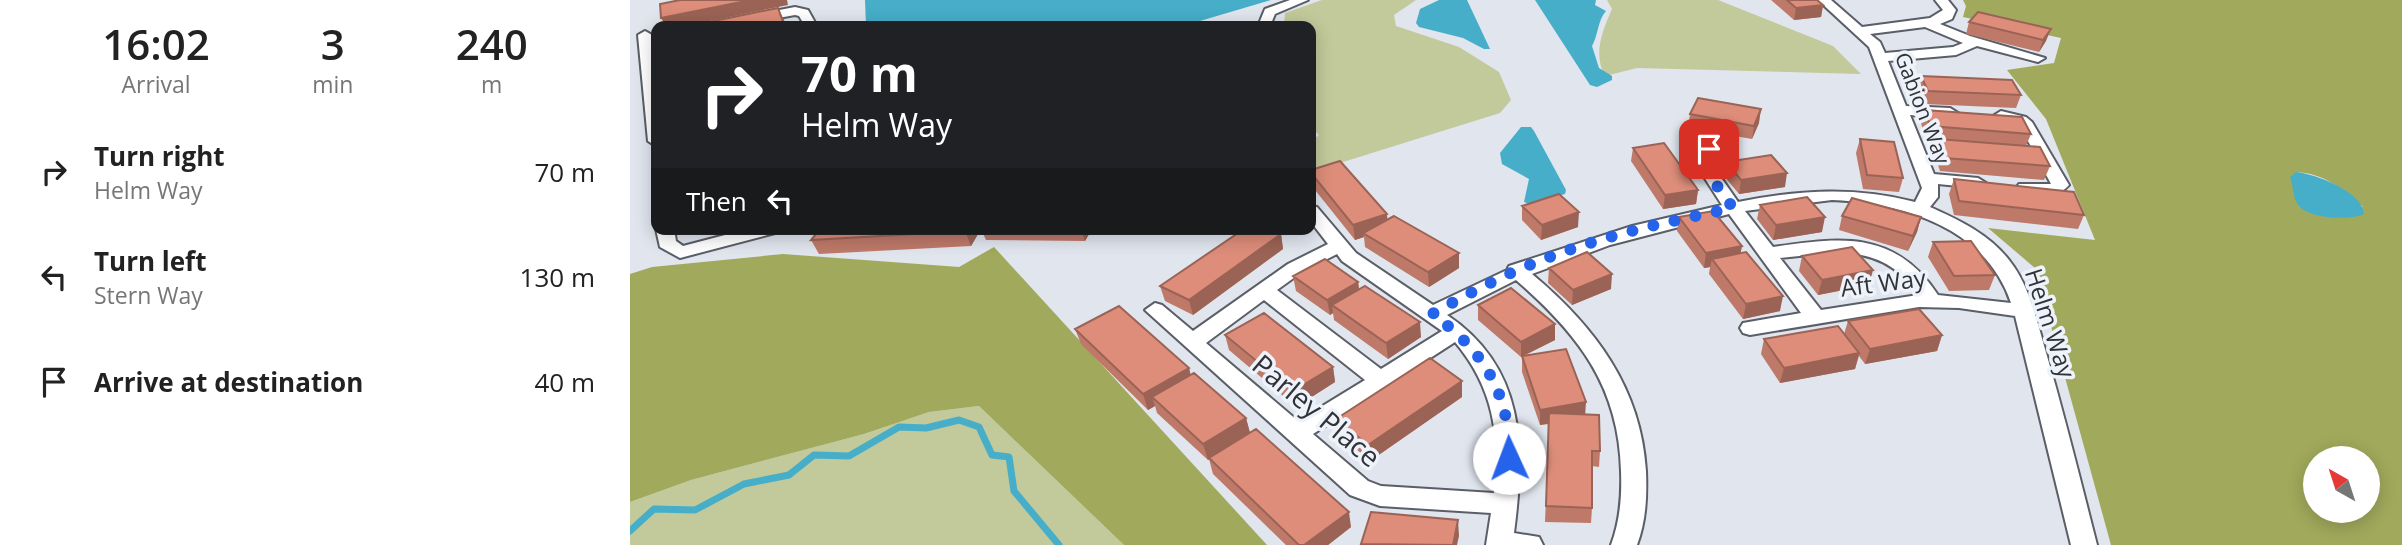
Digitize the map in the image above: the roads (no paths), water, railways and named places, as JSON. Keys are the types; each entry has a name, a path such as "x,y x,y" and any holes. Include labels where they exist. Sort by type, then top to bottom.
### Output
{"street":[{"path":"1266,21 1269,12 1302,0"},
{"name":"Gabion Way","path":"1824,0 1862,31 1875,45 1881,57 1931,188 1929,197 1919,209"},
{"path":"1862,31 1939,21 1950,13 1949,6 1941,0"},
{"path":"742,21 795,11 804,13 808,21"},
{"path":"1927,23 1976,42 2038,58"},
{"path":"649,38 651,62"},
{"path":"1881,57 1956,51 1976,42"},
{"path":"1902,110 2007,117 2025,122 2060,185 2046,190 1928,178"},
{"path":"1709,149 1704,168 1815,317"},
{"name":"Helm Way","path":"1432,314 1516,270 1627,231 1733,208 1792,196 1826,193 1874,198 1919,209 1955,226 1988,249 2013,280 2043,376 2084,545"},
{"path":"1316,217 1338,246 1457,331 1483,361 1504,400 1510,437 1499,543 1530,545"},
{"path":"666,235 667,243 680,251 711,246 749,235"},
{"path":"1768,254 1831,244 1857,247 1905,264 1923,284 1931,300"},
{"path":"1192,342 1304,262 1338,246"},
{"path":"1516,270 1553,301 1583,332 1620,397 1631,433 1635,472 1633,523 1624,545"},
{"path":"1264,290 1380,380"},
{"name":"Aft Way","path":"1750,328 1931,300 2023,311"},
{"name":"Parley Place","path":"1155,310 1350,482 1369,492 1505,504"},
{"path":"1296,434 1457,331"}],"water":[{"path":"865,0 1271,0 1200,21 866,21"},
{"path":"1439,0 1467,0 1490,49 1484,49 1463,38 1419,27 1416,23 1420,9"},
{"path":"1535,0 1596,0 1595,5 1606,11 1592,46 1599,68 1612,76 1612,80 1597,87 1590,85"},
{"path":"1521,127 1531,127 1534,131 1566,190 1565,194 1530,204 1524,202 1529,179 1502,164 1500,153"},
{"path":"2296,172 2326,180 2347,192 2356,198 2364,214 2328,217 2302,208 2296,200 2290,177"}],"waterway":[{"path":"630,531 654,509 695,510 744,484 789,475 814,455 849,456 899,427 926,428 959,420 979,427 992,455 1009,457 1014,491 1059,545"}]}
